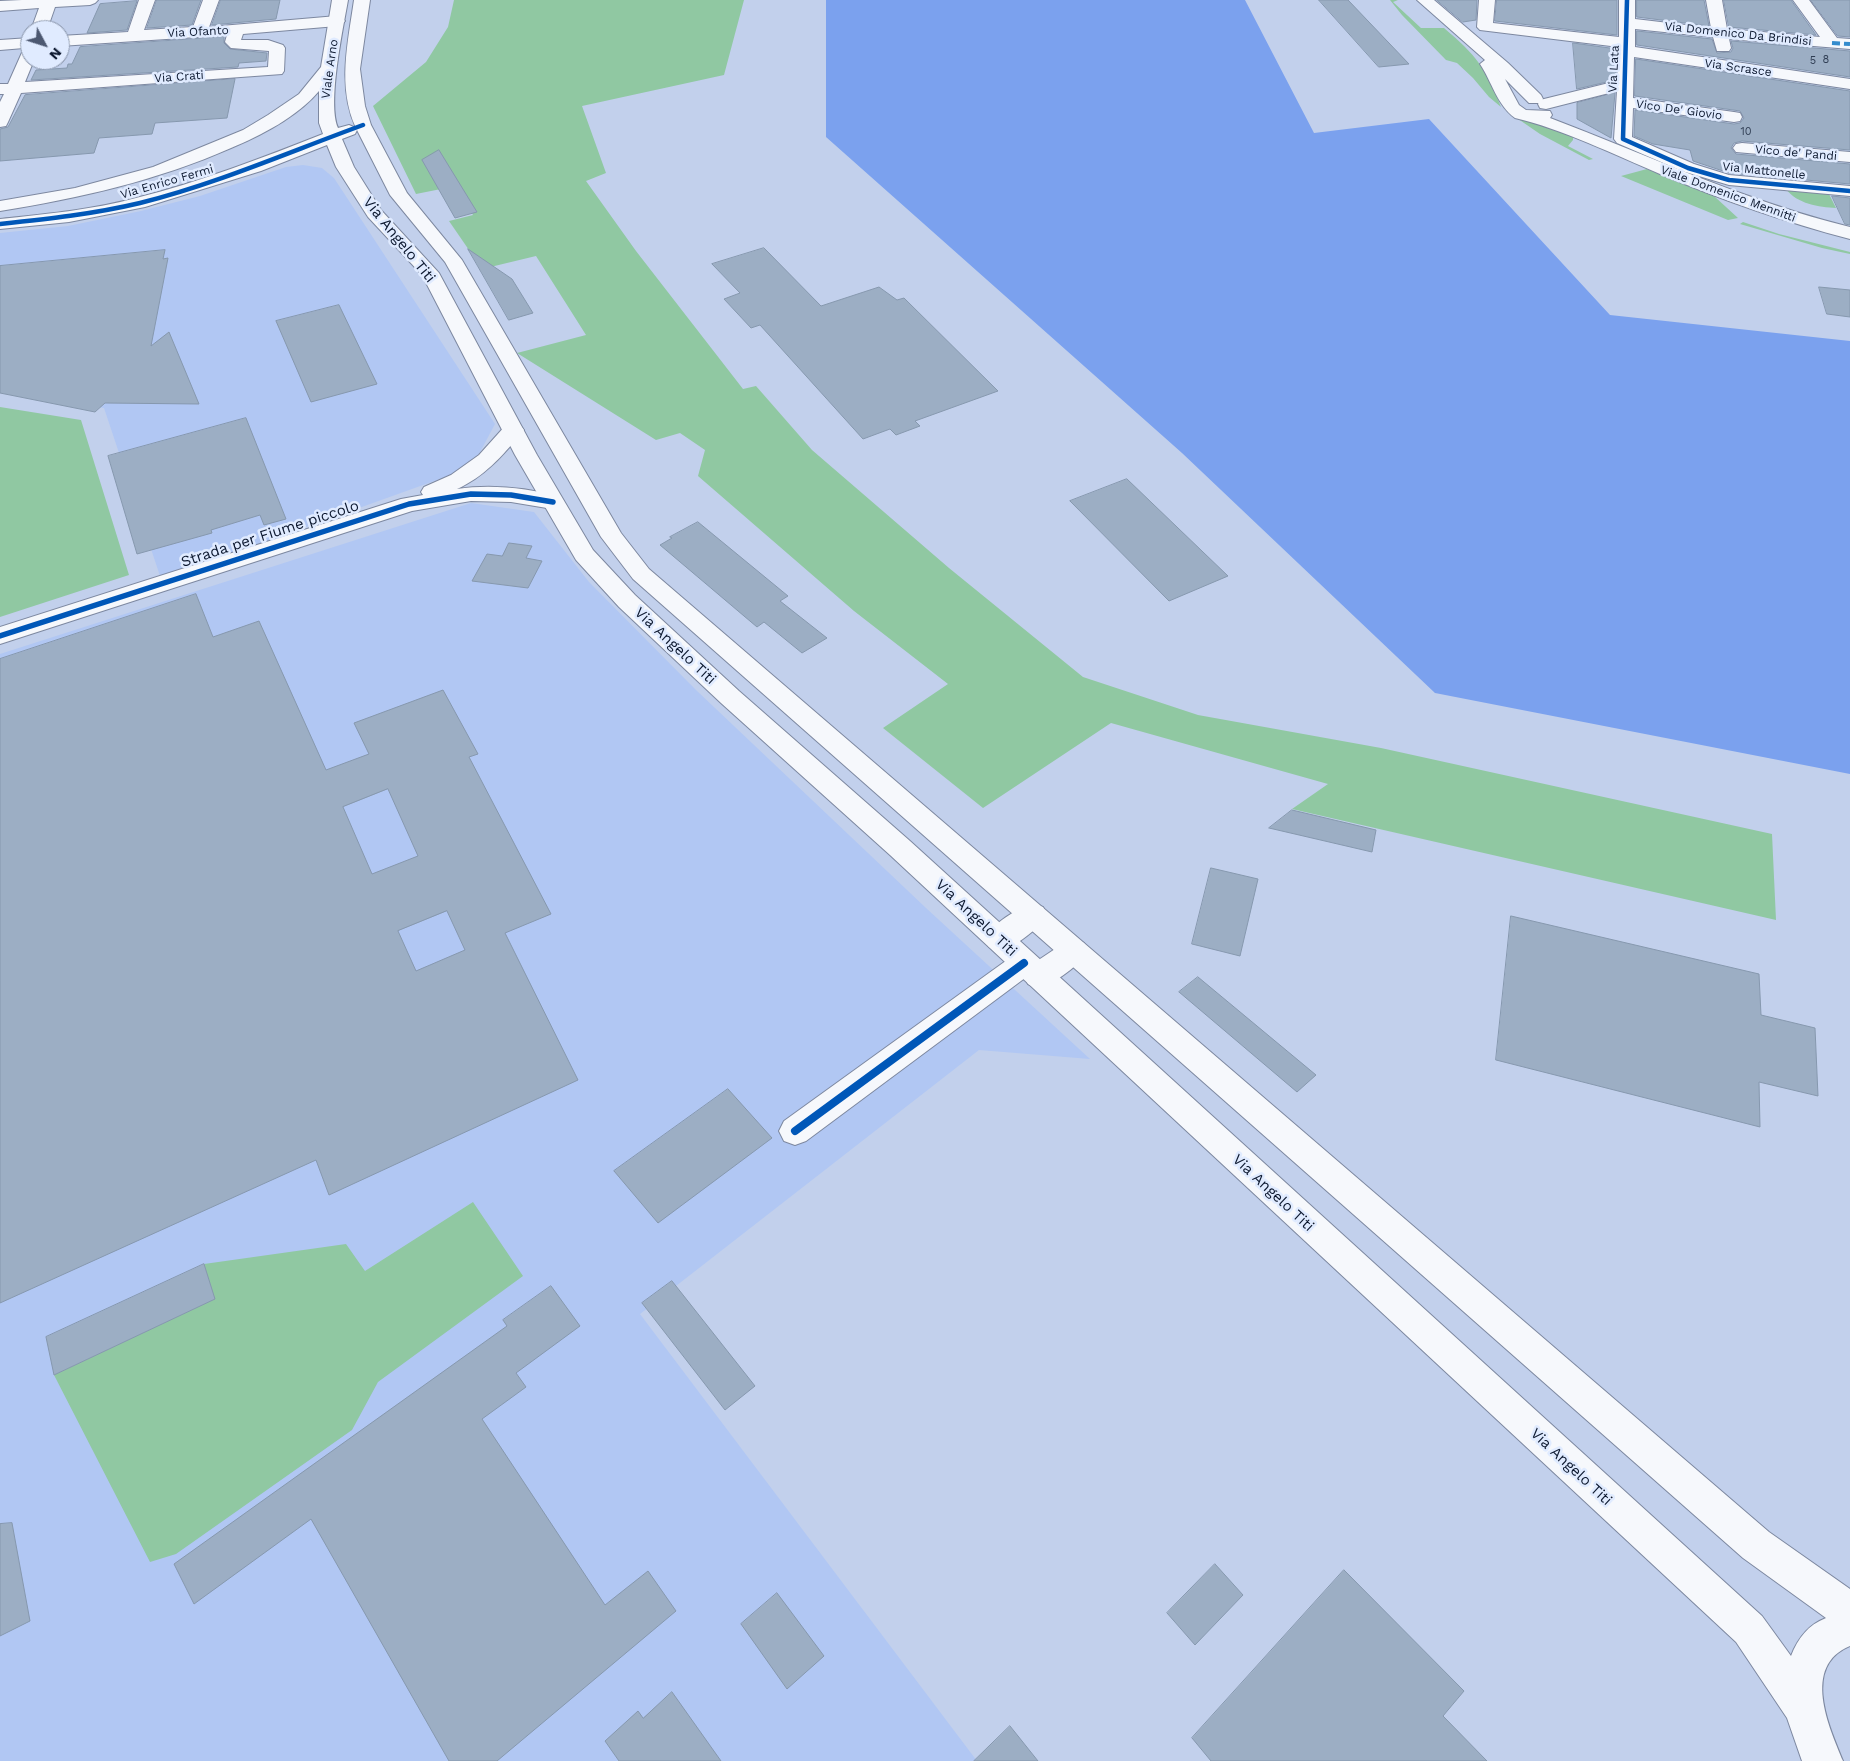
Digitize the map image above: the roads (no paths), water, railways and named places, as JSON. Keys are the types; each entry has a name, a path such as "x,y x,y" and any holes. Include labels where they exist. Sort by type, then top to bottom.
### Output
{"street":[{"path":"0,6 90,0"},
{"path":"134,36 146,0"},
{"path":"201,31 211,0"},
{"name":"Viale Arno","path":"333,137 327,123 326,105 328,68 340,0"},
{"name":"Viale Arno","path":"362,0 352,69 357,106 362,125"},
{"name":"Viale Domenico Mennitti","path":"1424,0 1502,66 1521,87 1544,104 1671,173 1754,206 1850,233"},
{"name":"Via Scrasce","path":"1487,0 1485,27 1627,47 1729,66 1817,61 1850,84"},
{"name":"Via Lata","path":"1616,143 1624,102 1627,0"},
{"path":"1714,0 1719,32 1729,66"},
{"path":"1802,0 1832,43"},
{"path":"43,20 49,2"},
{"name":"Via Ofanto","path":"70,40 201,31 236,37 337,21"},
{"name":"Via Domenico Da Brindisi","path":"1626,22 1719,32 1817,61 1832,43 1850,44"},
{"name":"Via Crati","path":"7,89 276,71 277,48 236,37"},
{"name":"Viale Domenico Mennitti","path":"1467,38 1490,68 1505,99 1520,112 1616,143"},
{"path":"0,45 20,44"},
{"path":"0,122 7,89 20,68"},
{"name":"Via Enrico Fermi","path":"0,206 76,193 158,171 202,155 249,134 274,119 305,97 328,68"},
{"path":"1520,112 1543,115 1548,113 1544,104 1624,84"},
{"name":"Vico De' Giovio","path":"1624,102 1732,110 1742,148"},
{"name":"Via Enrico Fermi","path":"0,224 69,217 139,203 255,167 362,125"},
{"name":"Via Angelo Titi","path":"362,125 399,195 453,260 612,537 641,574 1756,1545 1850,1612"},
{"name":"Via Angelo Titi","path":"333,137 330,163 430,273 513,430 584,555 627,601 730,697 900,848 1748,1629 1802,1706"},
{"name":"Via Mattonelle","path":"1616,143 1689,169 1729,180 1850,191"},
{"path":"1742,148 1750,182"},
{"name":"Vico de' Pandi","path":"1742,148 1850,157"},
{"name":"Via Enrico Fermi","path":"255,167 311,159 330,163"},
{"path":"409,504 459,480 487,460 513,430"},
{"name":"Strada per Fiume piccolo","path":"0,636 409,504 470,494 511,495 554,502"},
{"path":"999,939 1033,915"},
{"path":"794,1131 1031,969 1074,951"},
{"path":"1823,1761 1812,1742 1802,1706 1803,1673 1816,1647 1837,1630 1850,1627"}],"water":[{"path":"826,0 1245,0 1314,133 1429,119 1610,315 1850,341 1850,774 1435,693 1182,453 826,137"}]}
